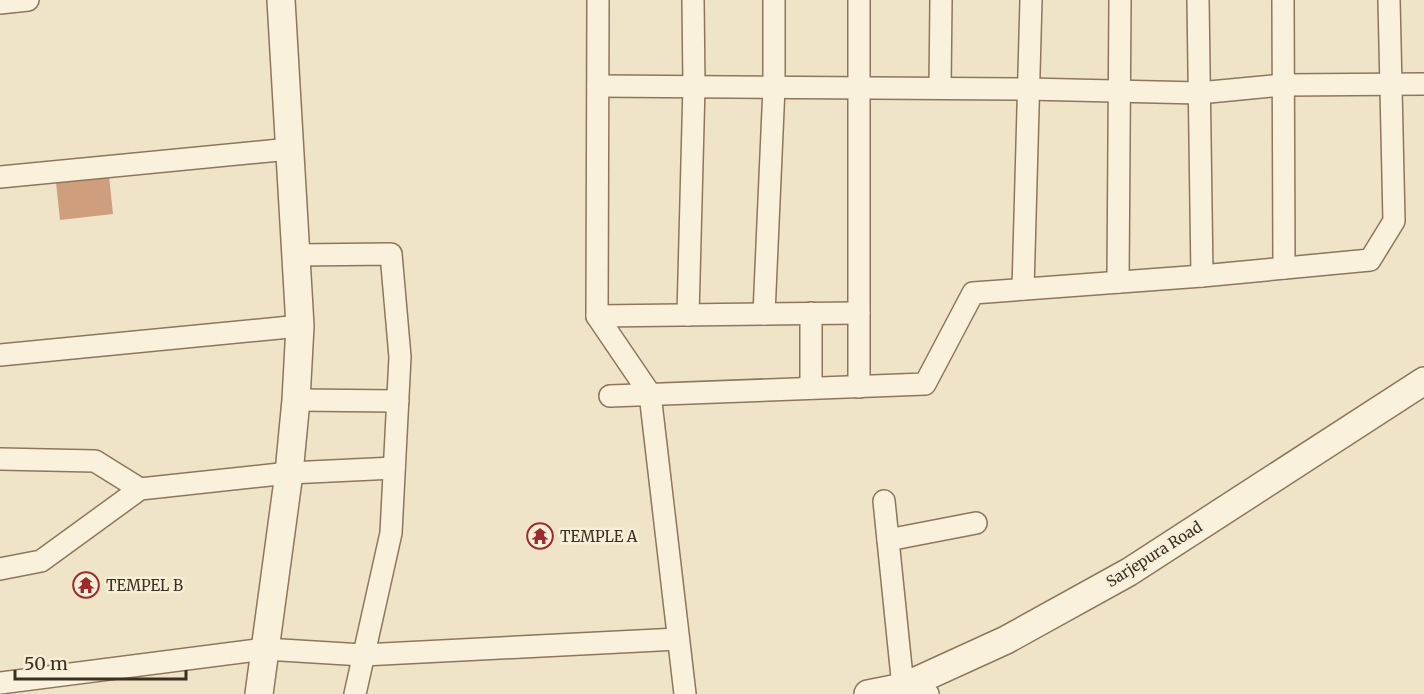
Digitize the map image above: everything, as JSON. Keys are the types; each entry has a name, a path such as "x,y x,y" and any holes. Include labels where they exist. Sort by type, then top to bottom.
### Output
{"street":[{"path":"0,3 28,0"},
{"path":"259,694 289,473 300,326 281,0"},
{"path":"598,0 597,316 650,394 685,694"},
{"path":"688,315 694,86 693,0"},
{"path":"764,314 774,87 774,0"},
{"path":"859,0 859,387"},
{"path":"940,88 941,0"},
{"path":"1023,289 1031,0"},
{"path":"1118,282 1119,0"},
{"path":"1198,0 1203,276"},
{"path":"1283,0 1284,268"},
{"path":"609,396 925,384 973,292 1203,276 1370,260 1394,221 1389,0"},
{"path":"598,86 1028,89 1199,93 1283,85 1424,84"},
{"path":"0,177 290,149"},
{"path":"296,255 391,254 400,357 391,533 355,694"},
{"path":"811,313 811,388"},
{"path":"597,316 859,313"},
{"path":"0,355 300,326"},
{"name":"Sarjepura Road","path":"868,694 916,690 1129,572 1424,381"},
{"path":"296,400 398,401"},
{"path":"0,459 96,460 140,489"},
{"path":"0,569 41,561 140,489 289,473 394,468"},
{"path":"884,501 888,540 916,690"},
{"path":"888,540 976,523"},
{"path":"0,683 265,649 363,656 678,639"}],"building":[{"path":"109,176 113,214 60,220 56,182"}],"place":[{"name":"TEMPLE A","path":"540,536"},
{"name":"TEMPEL B","path":"86,585"}]}
